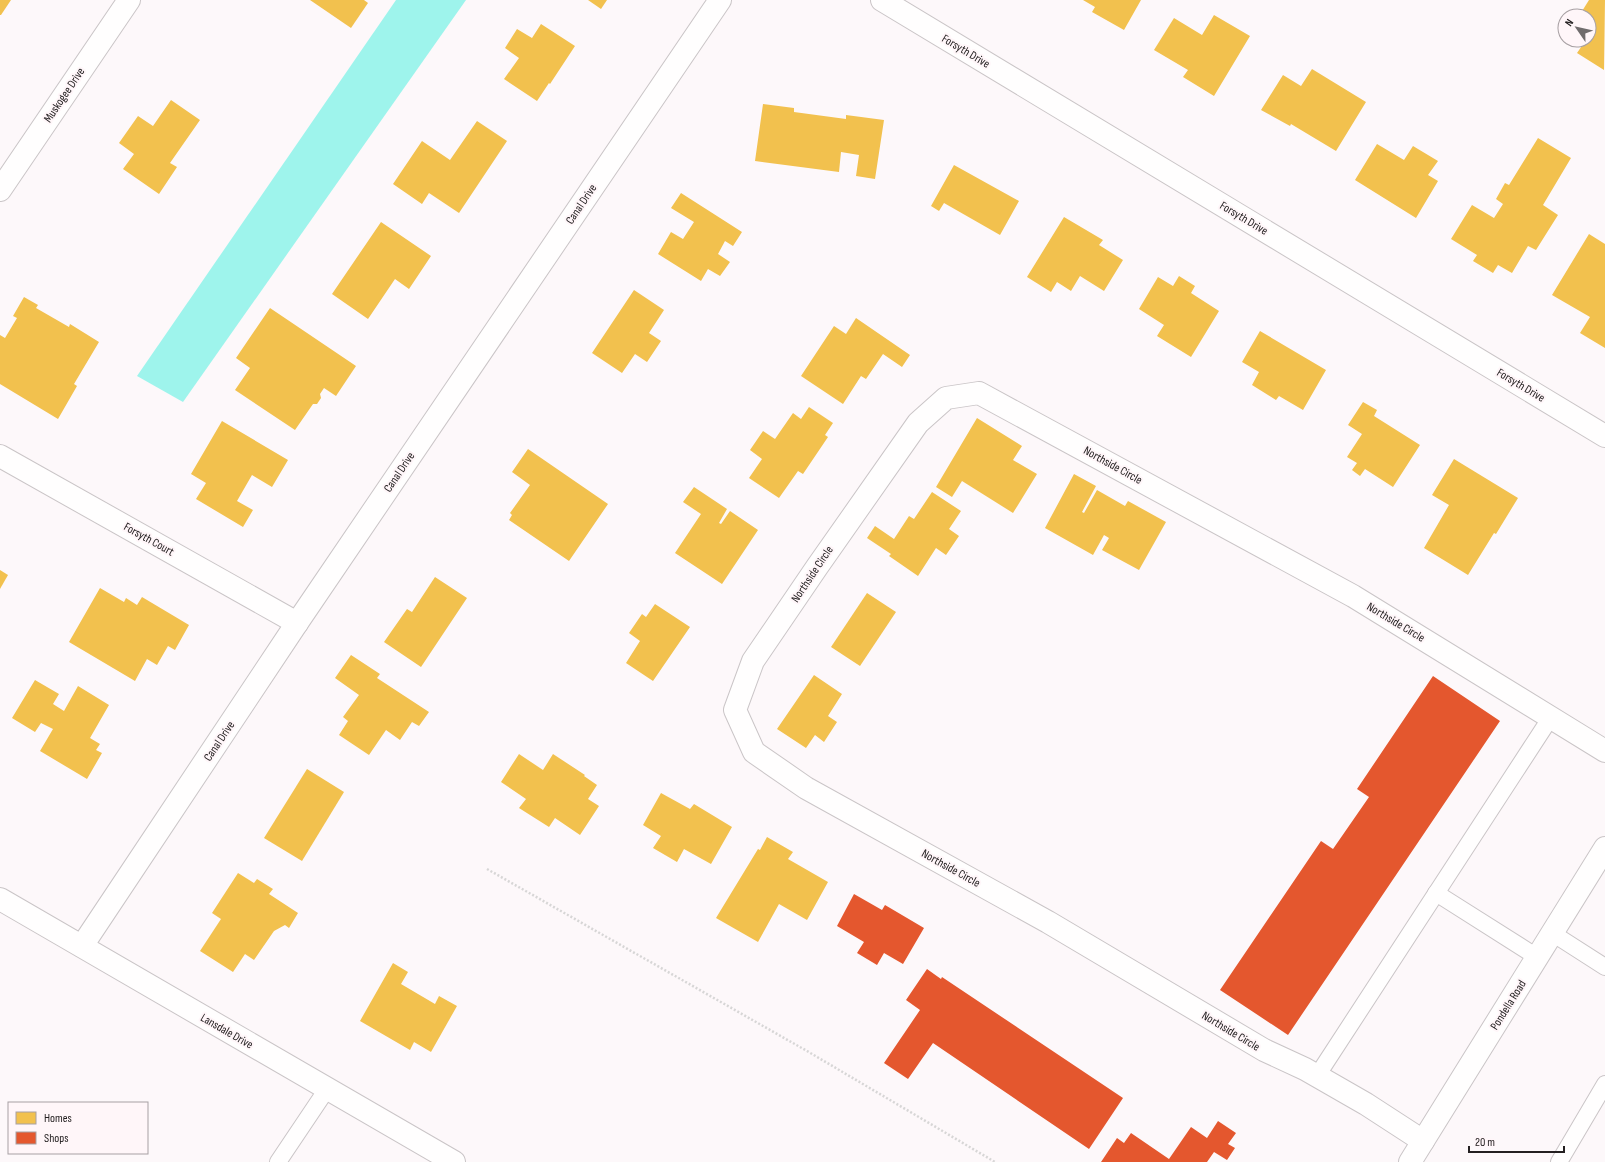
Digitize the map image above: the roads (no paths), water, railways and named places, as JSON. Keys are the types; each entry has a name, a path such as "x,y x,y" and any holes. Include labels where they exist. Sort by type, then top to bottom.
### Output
{"street":[{"name":"Muskogee Drive","path":"0,190 129,0"},
{"name":"Canal Drive","path":"82,946 297,623 720,0"},
{"name":"Forsyth Drive","path":"882,0 1605,436"},
{"name":"Northside Circle","path":"1423,1141 1366,1104 1317,1076 1264,1050 1048,922 806,788 754,752 735,710 753,661 918,423 946,398 979,393 1353,596 1605,751"},
{"name":"Forsyth Court","path":"0,456 297,623"},
{"name":"Pondella Road","path":"1410,1162 1605,848"},
{"name":"Lansdale Drive","path":"0,899 454,1162"}],"lane":[{"path":"1317,1076 1551,717"},
{"path":"1436,893 1538,957"},
{"path":"1552,933 1605,967"},
{"path":"1559,1162 1605,1084"},
{"path":"278,1162 327,1089"}],"water":[{"path":"396,0 466,0 183,402 137,376"}]}
